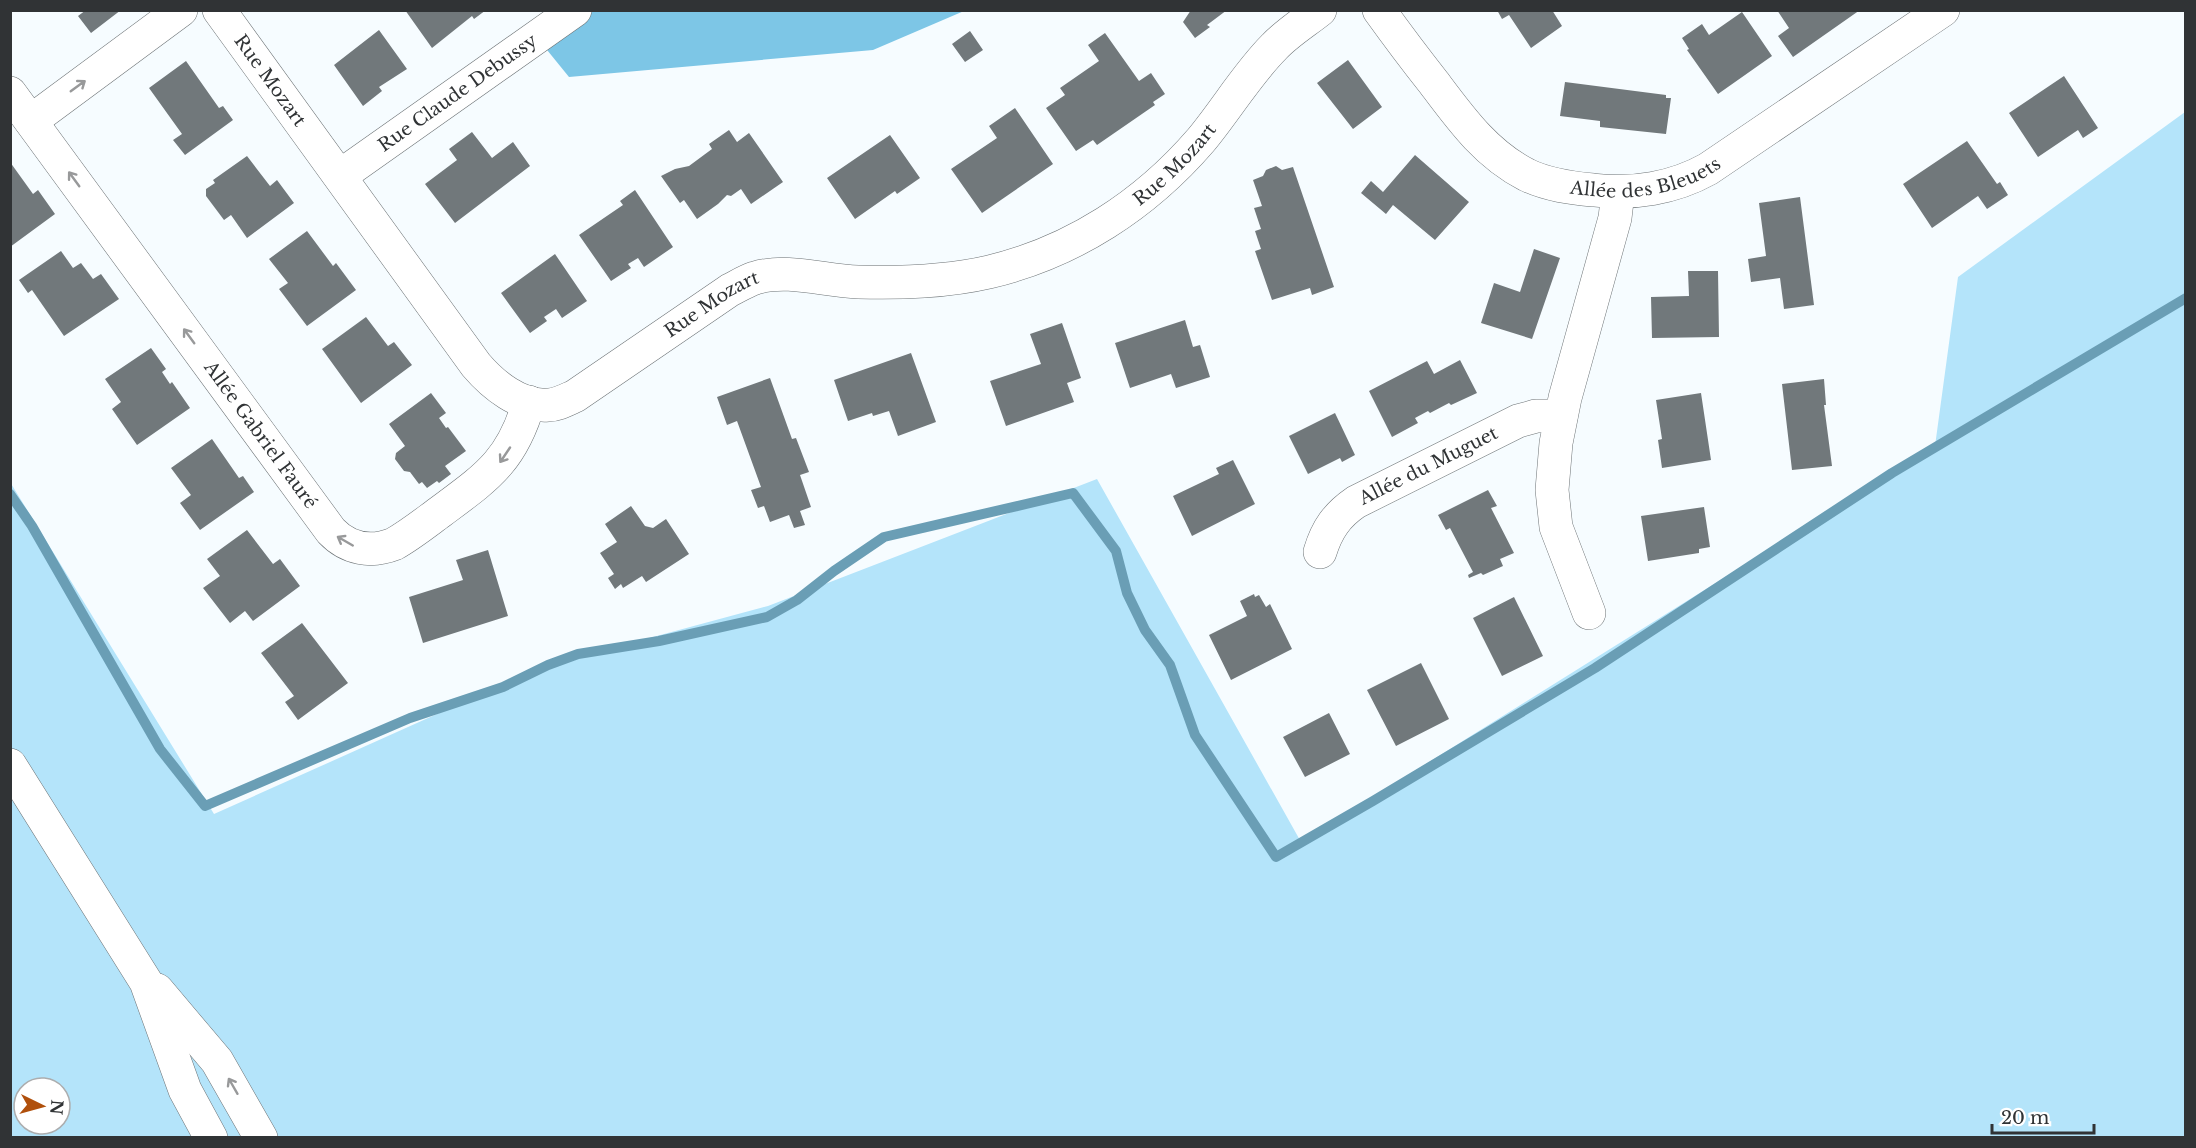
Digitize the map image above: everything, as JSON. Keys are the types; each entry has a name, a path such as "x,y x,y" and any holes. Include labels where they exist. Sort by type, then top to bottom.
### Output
{"street":[{"path":"31,121 181,10"},
{"name":"Rue Mozart","path":"219,10 477,365 491,381 500,387 529,402 548,405 574,396 730,290 755,278 780,275 855,282 915,282 944,279 980,274 1019,264 1072,242 1106,223 1136,202 1178,165 1214,124 1273,48 1320,10"},
{"name":"Rue Claude Debussy","path":"340,176 575,10"},
{"name":"Allée des Bleuets","path":"1378,10 1470,131 1490,150 1519,170 1543,181 1573,188 1618,192 1672,185 1708,170 1943,10"},
{"name":"Allée Gabriel Fauré","path":"10,93 331,531 344,542 351,546 368,549 384,548 394,544 483,481 511,448 523,423 529,402"},
{"path":"1588,613 1554,516 1552,490 1556,442 1561,416 1615,218 1618,192"},
{"name":"Allée du Muguet","path":"1320,552 1330,527 1339,515 1356,501 1518,421 1536,416 1561,416"},
{"path":"10,765 135,963 153,997 185,1090 211,1137"},
{"path":"135,963 217,1061 261,1137"}],"shaded area":[{"path":"592,11 964,11 873,50 569,77 543,45"},
{"path":"2185,112 2185,1137 11,1137 10,482 214,814 542,667 768,606 1097,479 1301,842 1935,446 1958,277"}],"building":[{"path":"86,10 121,10 91,33 78,16"},
{"path":"405,10 486,10 474,19 472,16 432,48"},
{"path":"1191,10 1227,10 1207,25 1210,27 1195,38 1183,22"},
{"path":"1497,10 1552,10 1562,26 1531,48 1509,15 1502,19"},
{"path":"1777,10 1860,10 1793,57 1778,36 1789,28"},
{"path":"1742,12 1772,56 1718,94 1687,50 1689,49 1682,38 1702,24 1709,35"},
{"path":"379,30 407,69 379,87 382,91 363,106 334,65"},
{"path":"970,31 983,50 965,62 952,44"},
{"path":"1105,33 1139,81 1151,73 1165,94 1153,102 1155,105 1097,145 1093,140 1076,151 1046,108 1065,95 1060,88 1099,61 1088,45"},
{"path":"1348,60 1382,107 1353,129 1317,83"},
{"path":"186,61 219,108 223,106 233,120 185,155 173,140 182,134 149,88"},
{"path":"2064,76 2098,128 2083,138 2078,130 2038,157 2009,113"},
{"path":"1565,82 1666,95 1666,98 1671,98 1666,134 1600,127 1600,121 1560,116"},
{"path":"1015,108 1053,164 982,213 951,169 997,138 989,126"},
{"path":"729,130 737,142 749,133 783,182 751,204 741,189 731,196 727,195 697,219 684,200 680,203 661,176 675,169 689,166 712,149 709,144"},
{"path":"472,132 492,158 513,142 530,166 455,223 425,184 457,160 449,149"},
{"path":"890,135 920,178 897,194 895,191 855,219 827,178"},
{"path":"1967,141 1997,184 2000,182 2008,195 1987,209 1978,196 1932,228 1903,184"},
{"path":"1415,155 1469,202 1435,240 1393,205 1386,214 1361,193 1371,181 1383,192"},
{"path":"247,156 270,186 277,180 294,203 247,238 231,215 224,220 206,196 206,189 215,183 213,180"},
{"path":"10,162 33,194 38,190 55,214 10,247"},
{"path":"1276,166 1282,170 1293,167 1334,287 1312,295 1310,288 1272,300 1255,251 1261,249 1255,231 1261,229 1254,208 1262,206 1253,180"},
{"path":"635,190 673,247 644,267 638,258 628,264 631,268 611,281 579,235 623,205 620,201"},
{"path":"1800,197 1814,305 1784,309 1780,278 1751,282 1748,259 1766,256 1759,203"},
{"path":"307,231 333,266 336,263 356,290 307,326 279,289 288,283 269,259"},
{"path":"1534,249 1560,258 1532,339 1481,323 1494,283 1520,292"},
{"path":"61,251 73,268 81,263 93,279 101,274 119,299 64,336 32,290 28,293 19,280"},
{"path":"555,254 587,301 562,318 556,309 544,317 547,321 530,333 501,293"},
{"path":"1688,271 1718,271 1719,337 1652,338 1651,297 1689,296"},
{"path":"366,317 388,346 394,342 412,365 361,403 322,349"},
{"path":"1185,320 1193,347 1200,345 1210,377 1176,388 1171,374 1130,388 1115,343"},
{"path":"1062,323 1081,378 1067,383 1074,402 1006,426 990,381 1041,364 1030,334"},
{"path":"151,348 166,369 162,372 190,408 137,445 112,409 121,402 105,379"},
{"path":"911,353 936,422 898,436 889,411 873,416 872,413 848,421 834,380"},
{"path":"1460,360 1477,393 1430,413 1428,411 1415,418 1418,423 1392,437 1369,391 1427,361 1434,374"},
{"path":"770,378 792,439 796,438 809,472 800,475 811,507 800,511 805,525 794,528 789,515 770,522 764,506 758,508 751,490 761,487 737,421 727,425 717,397"},
{"path":"1824,379 1826,405 1824,405 1832,466 1792,470 1782,384"},
{"path":"431,393 446,413 439,418 466,451 445,466 451,474 427,488 422,482 419,484 410,472 404,471 395,459 396,453 405,446 389,424"},
{"path":"1701,393 1711,460 1662,468 1658,440 1662,439 1656,400"},
{"path":"1335,413 1355,455 1342,462 1340,458 1308,474 1289,436"},
{"path":"212,439 239,478 243,476 254,492 200,530 180,503 191,495 171,468"},
{"path":"1233,460 1255,504 1192,536 1173,496 1219,474 1216,468"},
{"path":"1488,490 1497,506 1491,508 1514,553 1500,559 1503,566 1483,575 1481,573 1469,578 1468,575 1473,572 1450,528 1446,530 1438,515"},
{"path":"631,506 645,526 653,528 666,519 689,554 646,582 642,576 623,588 621,584 615,589 608,578 614,574 600,553 617,542 605,524"},
{"path":"1704,507 1710,547 1699,549 1699,553 1648,561 1641,516"},
{"path":"247,530 273,564 280,559 300,586 253,621 245,611 230,623 203,588 220,576 207,559"},
{"path":"488,550 508,616 423,643 409,597 463,580 456,560"},
{"path":"1254,594 1255,597 1259,595 1266,607 1270,604 1292,649 1231,680 1209,635 1247,616 1240,601"},
{"path":"1514,597 1543,656 1502,676 1473,618"},
{"path":"302,623 348,683 298,720 285,702 294,696 261,653"},
{"path":"1421,663 1449,719 1396,746 1367,690"},
{"path":"1329,713 1350,754 1305,777 1283,737"}],"waterway":[{"path":"10,494 32,526 160,749 205,806 410,718 503,687 548,665 578,654 659,641 767,617 797,600 884,537 1073,493 1116,551 1127,593 1145,630 1170,665 1195,735 1276,857 1595,668 1892,473 2186,298"}]}
